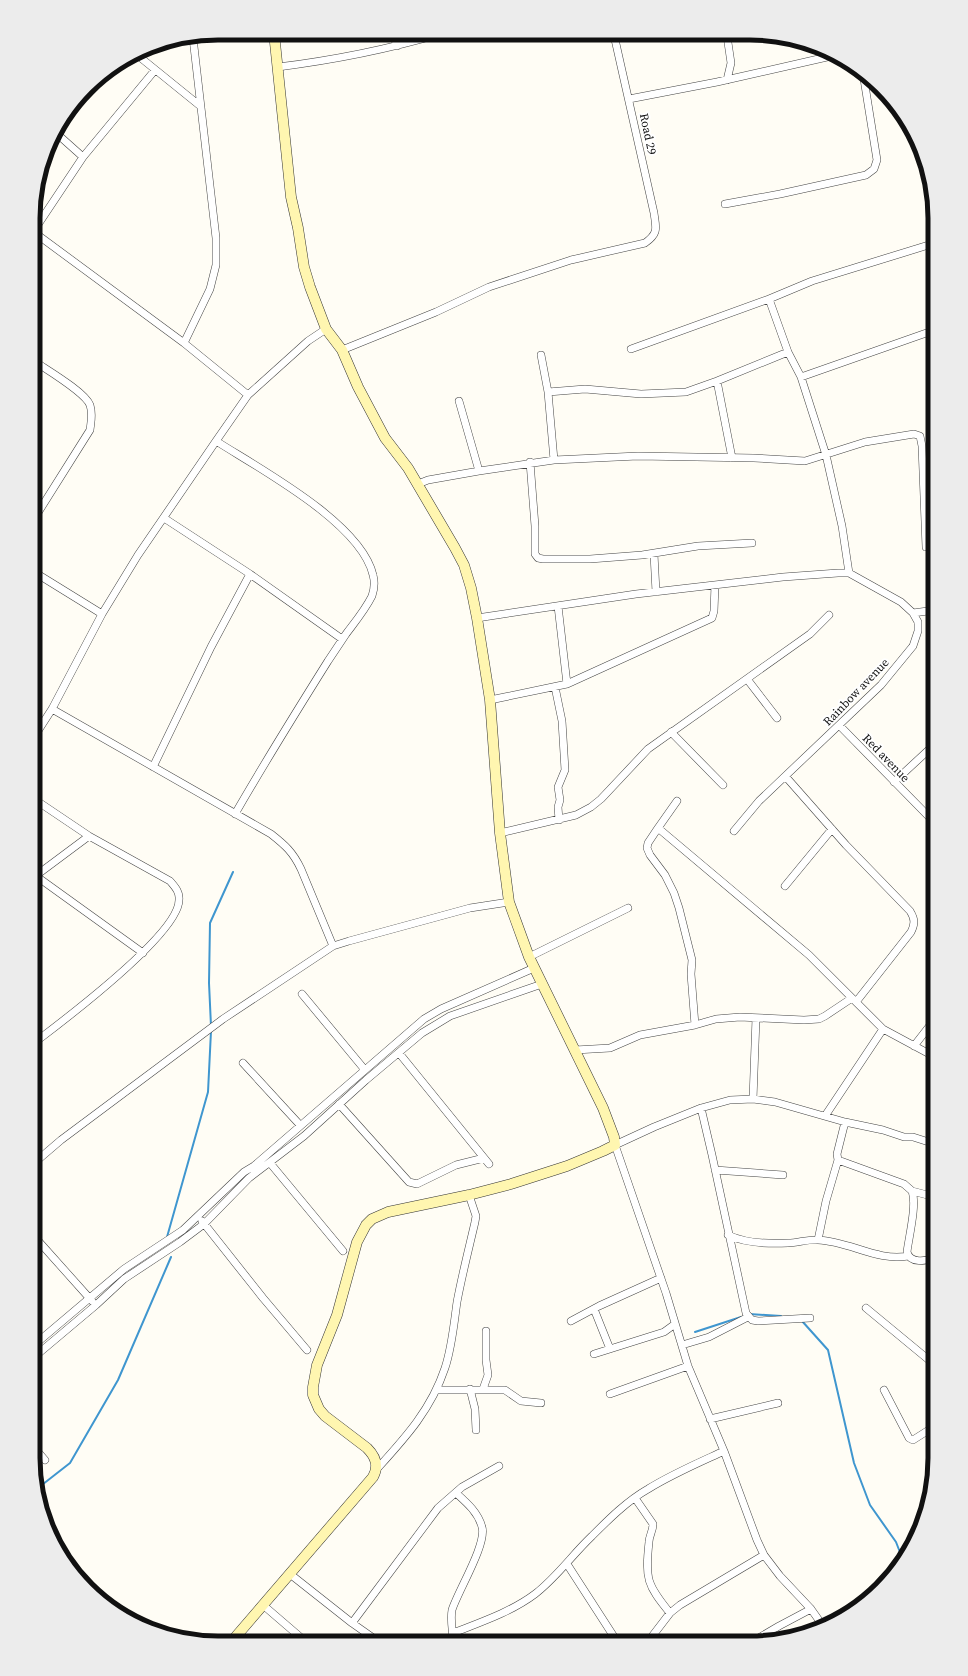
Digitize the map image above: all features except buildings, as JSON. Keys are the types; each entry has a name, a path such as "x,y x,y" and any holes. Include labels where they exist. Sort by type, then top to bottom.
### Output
{"street":[{"path":"274,40 291,197 298,228 304,267 326,329 342,350 358,387 385,438 408,468 455,548 464,565 471,588 490,700 504,876 509,902 518,930 534,968 576,1050 603,1108 661,1278 688,1366 724,1451 757,1540 764,1555 780,1576 811,1609 820,1621"},
{"path":"394,40 396,46"},
{"path":"278,66 325,61 418,40"},
{"name":"Road 29","path":"342,350 436,312 489,287 571,260 646,243 653,237 656,229 654,213 615,40"},
{"path":"727,80 731,63 728,40"},
{"path":"184,343 210,289 216,265 216,238 193,42"},
{"path":"629,99 727,80 827,57"},
{"path":"140,58 200,105"},
{"path":"40,220 84,157 155,70"},
{"path":"725,204 780,194 866,175 874,169 877,160 864,82"},
{"path":"60,136 84,157"},
{"path":"40,237 184,343 248,395"},
{"path":"631,349 812,282 928,245"},
{"path":"769,299 788,352 801,377 826,455 842,526 849,573"},
{"path":"40,728 52,709 102,614 138,555 248,395 308,341 326,329"},
{"path":"801,377 928,332"},
{"path":"548,392 585,389 630,394 686,392 718,381 788,352"},
{"path":"541,355 548,392 554,460"},
{"path":"40,366 80,393 90,404 92,414 90,430 40,509"},
{"path":"718,381 732,458"},
{"path":"459,401 479,471"},
{"path":"418,484 428,480 530,462 554,460 638,456 805,461 864,442 914,434 920,436 922,446 926,547"},
{"path":"216,441 308,500 354,539 366,557 373,576 373,595 342,639 276,743 235,814"},
{"path":"530,462 536,526 535,554 538,558 590,559 654,554 698,546 752,543"},
{"path":"164,518 250,574 342,639"},
{"path":"654,554 656,592"},
{"path":"477,618 656,592 783,577 849,573 901,602 913,613 928,611"},
{"path":"153,767 211,647 250,574"},
{"path":"40,576 102,614"},
{"path":"490,700 567,684 712,618 714,611 715,585"},
{"path":"558,606 567,684"},
{"name":"Rainbow avenue","path":"734,831 759,801 786,777 881,684 914,646 918,631 918,622 913,613"},
{"path":"500,834 576,815 591,807 648,749 810,634 828,615"},
{"path":"747,679 777,718"},
{"path":"555,687 562,721 565,770 558,787 560,800 558,807 559,820"},
{"path":"52,709 271,834 287,846 296,858 333,946"},
{"name":"Red avenue","path":"839,726 928,816"},
{"path":"671,732 723,785"},
{"path":"894,782 928,752"},
{"path":"576,1050 610,1048 640,1034 695,1025 716,1019 740,1017 804,1020 826,1016 854,1000 912,932 914,918 910,911 832,829 786,777"},
{"path":"678,802 658,828 648,843 647,848 650,855 666,876 679,908 692,960 691,974 695,1025"},
{"path":"40,803 89,836 170,881 178,889 180,900 177,909 167,925 143,953 107,985 40,1038"},
{"path":"658,828 808,955 883,1029 928,1053"},
{"path":"785,886 832,829"},
{"path":"40,873 89,836"},
{"path":"40,881 143,953"},
{"path":"40,1158 61,1140 223,1019 333,946 349,940 470,908 509,902"},
{"path":"529,957 628,908"},
{"path":"40,1340 124,1270 170,1239 198,1216 244,1172 424,1019 441,1009 534,968"},
{"path":"40,1352 96,1305 124,1279 180,1242 204,1224 249,1178 270,1163 422,1033 450,1016 542,984"},
{"path":"302,994 365,1070"},
{"path":"753,1099 756,1018"},
{"path":"914,1046 928,1028"},
{"path":"825,1116 883,1029"},
{"path":"339,1104 409,1182 413,1184 417,1184 463,1163 487,1161 398,1052"},
{"path":"243,1063 300,1125"},
{"path":"376,1470 376,1462 373,1455 367,1448 318,1409 313,1395 313,1381 317,1364 337,1315 357,1242 366,1225 372,1219 381,1214 469,1195 511,1184 567,1166 701,1108 730,1100 753,1099 775,1102 845,1122 928,1142"},
{"path":"701,1108 743,1306 748,1317 752,1320 767,1322 810,1318"},
{"path":"818,1240 826,1201 838,1160 837,1154 845,1122"},
{"path":"838,1160 904,1184 912,1191 928,1195"},
{"path":"270,1163 343,1251"},
{"path":"715,1170 783,1175"},
{"path":"912,1191 914,1196 907,1252 908,1256 913,1260 928,1260"},
{"path":"237,1636 343,1513 373,1477 376,1470 410,1432 421,1417 436,1390 447,1362 461,1283 475,1222 476,1216 469,1195"},
{"path":"198,1216 263,1298 307,1350"},
{"path":"728,1235 737,1239 774,1243 818,1240 845,1244 892,1258 908,1256"},
{"path":"40,1243 96,1305"},
{"path":"571,1321 661,1278"},
{"path":"866,1308 928,1359"},
{"path":"594,1309 610,1349"},
{"path":"682,1346 709,1337 748,1317"},
{"path":"594,1354 664,1332 675,1324"},
{"path":"483,1389 488,1375 486,1360 486,1331"},
{"path":"610,1394 688,1366"},
{"path":"470,1389 475,1409 476,1430"},
{"path":"436,1390 505,1390 521,1401 541,1403"},
{"path":"884,1390 909,1438 914,1440 917,1439 928,1431"},
{"path":"710,1419 778,1403"},
{"path":"456,1493 473,1509 482,1527 482,1537 479,1549 452,1610 450,1618 453,1634 515,1607 550,1582 591,1537 635,1498 648,1489 690,1466 724,1451"},
{"path":"40,1454 45,1460"},
{"path":"352,1623 438,1508 462,1487 499,1466"},
{"path":"635,1498 653,1524 648,1552 648,1581 654,1594 670,1613"},
{"path":"652,1636 670,1613 680,1605 764,1555"},
{"path":"567,1564 613,1636"},
{"path":"290,1574 370,1636"},
{"path":"263,1605 299,1636"},
{"path":"762,1636 811,1609"}],"waterway":[{"path":"211,1026 209,983 210,923 233,872"},
{"path":"167,1237 208,1092 211,1031"},
{"path":"42,1485 70,1463 118,1380 171,1257"},
{"path":"749,1314 781,1316"},
{"path":"695,1332 741,1317"},
{"path":"802,1321 828,1350 854,1463 870,1505 896,1542 900,1553"}]}
